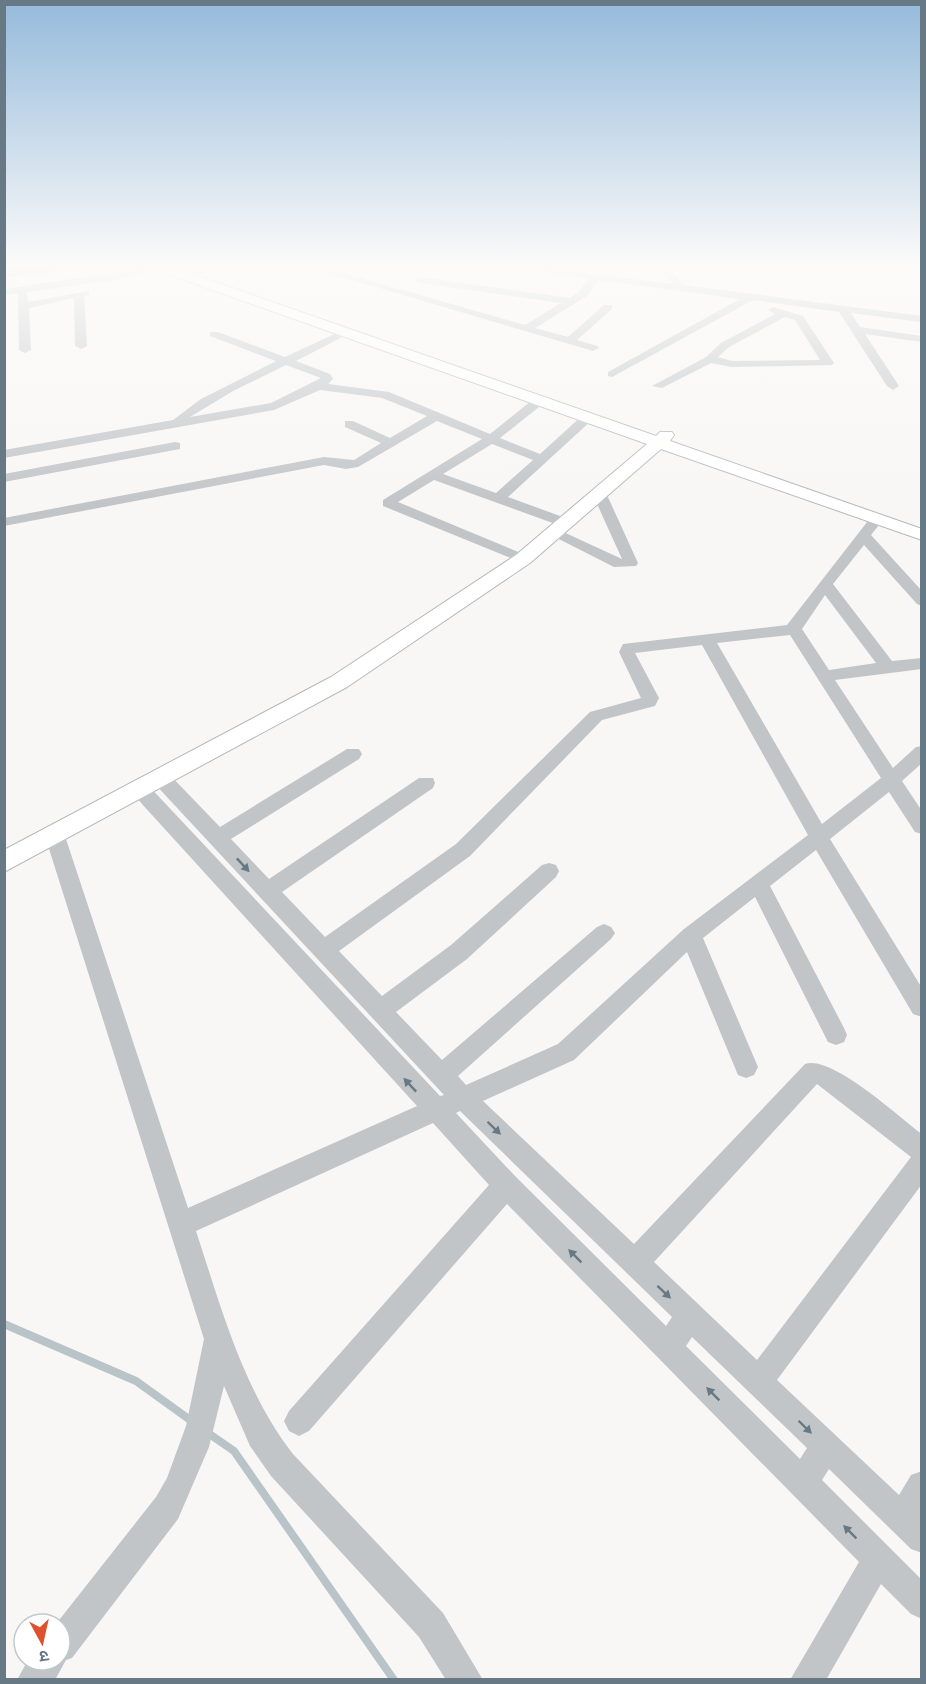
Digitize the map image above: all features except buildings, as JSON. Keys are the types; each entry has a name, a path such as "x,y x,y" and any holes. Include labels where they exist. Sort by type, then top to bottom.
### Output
{"main road":[{"path":"388,347 588,417 662,439 921,526"},
{"path":"405,347 921,535"},
{"path":"4,862 67,826 339,682 523,559 600,495 662,439"}],"street":[{"path":"175,446 7,478 5,454 278,405 319,386 327,379 326,376 247,347"},
{"path":"178,424 183,414 318,347"},
{"path":"588,347 593,348"},
{"path":"612,374 660,347"},
{"path":"710,359 714,347"},
{"path":"658,386 710,359 732,364 828,363 817,347"},
{"path":"868,347 894,386"},
{"path":"319,386 359,394 382,394 541,459"},
{"path":"523,559 389,505 390,500 435,476 491,439 540,400"},
{"path":"4,522 324,461 351,465 436,416"},
{"path":"499,498 588,417"},
{"path":"349,424 391,443"},
{"path":"116,435 124,456"},
{"path":"73,442 79,464"},
{"path":"435,476 499,498 560,528 619,564 631,563 600,495"},
{"path":"876,520 865,537 796,622 794,629 822,676 921,827"},
{"path":"865,537 921,601"},
{"path":"826,585 887,668"},
{"path":"324,950 463,850 596,716 649,702 650,698 627,652 629,648 794,629"},
{"path":"706,638 819,837 921,1006"},
{"path":"822,676 921,663"},
{"path":"181,1224 566,1052 691,934 890,781 921,752"},
{"path":"218,838 353,754"},
{"path":"149,782 218,838 463,1098 911,1528"},
{"path":"149,782 267,930 434,1111 921,1603"},
{"path":"268,891 426,783"},
{"path":"67,826 181,1224 218,1339 260,1436 282,1465 431,1625 466,1680"},
{"path":"381,1010 459,952 549,871"},
{"path":"758,882 836,1035"},
{"path":"267,930 290,914"},
{"path":"442,1075 604,933"},
{"path":"691,934 746,1067"},
{"path":"634,1264 813,1072 826,1076 921,1150"},
{"path":"758,1382 921,1163"},
{"path":"299,1421 506,1185"},
{"path":"668,1349 689,1316"},
{"path":"72,1631 167,1508 190,1463 212,1377 218,1339"},
{"path":"802,1484 826,1446"},
{"path":"911,1528 921,1486"},
{"path":"807,1680 878,1559"}],"waterway":[{"path":"4,1324 136,1381 193,1422"},
{"path":"208,1433 234,1451 394,1680"}]}
